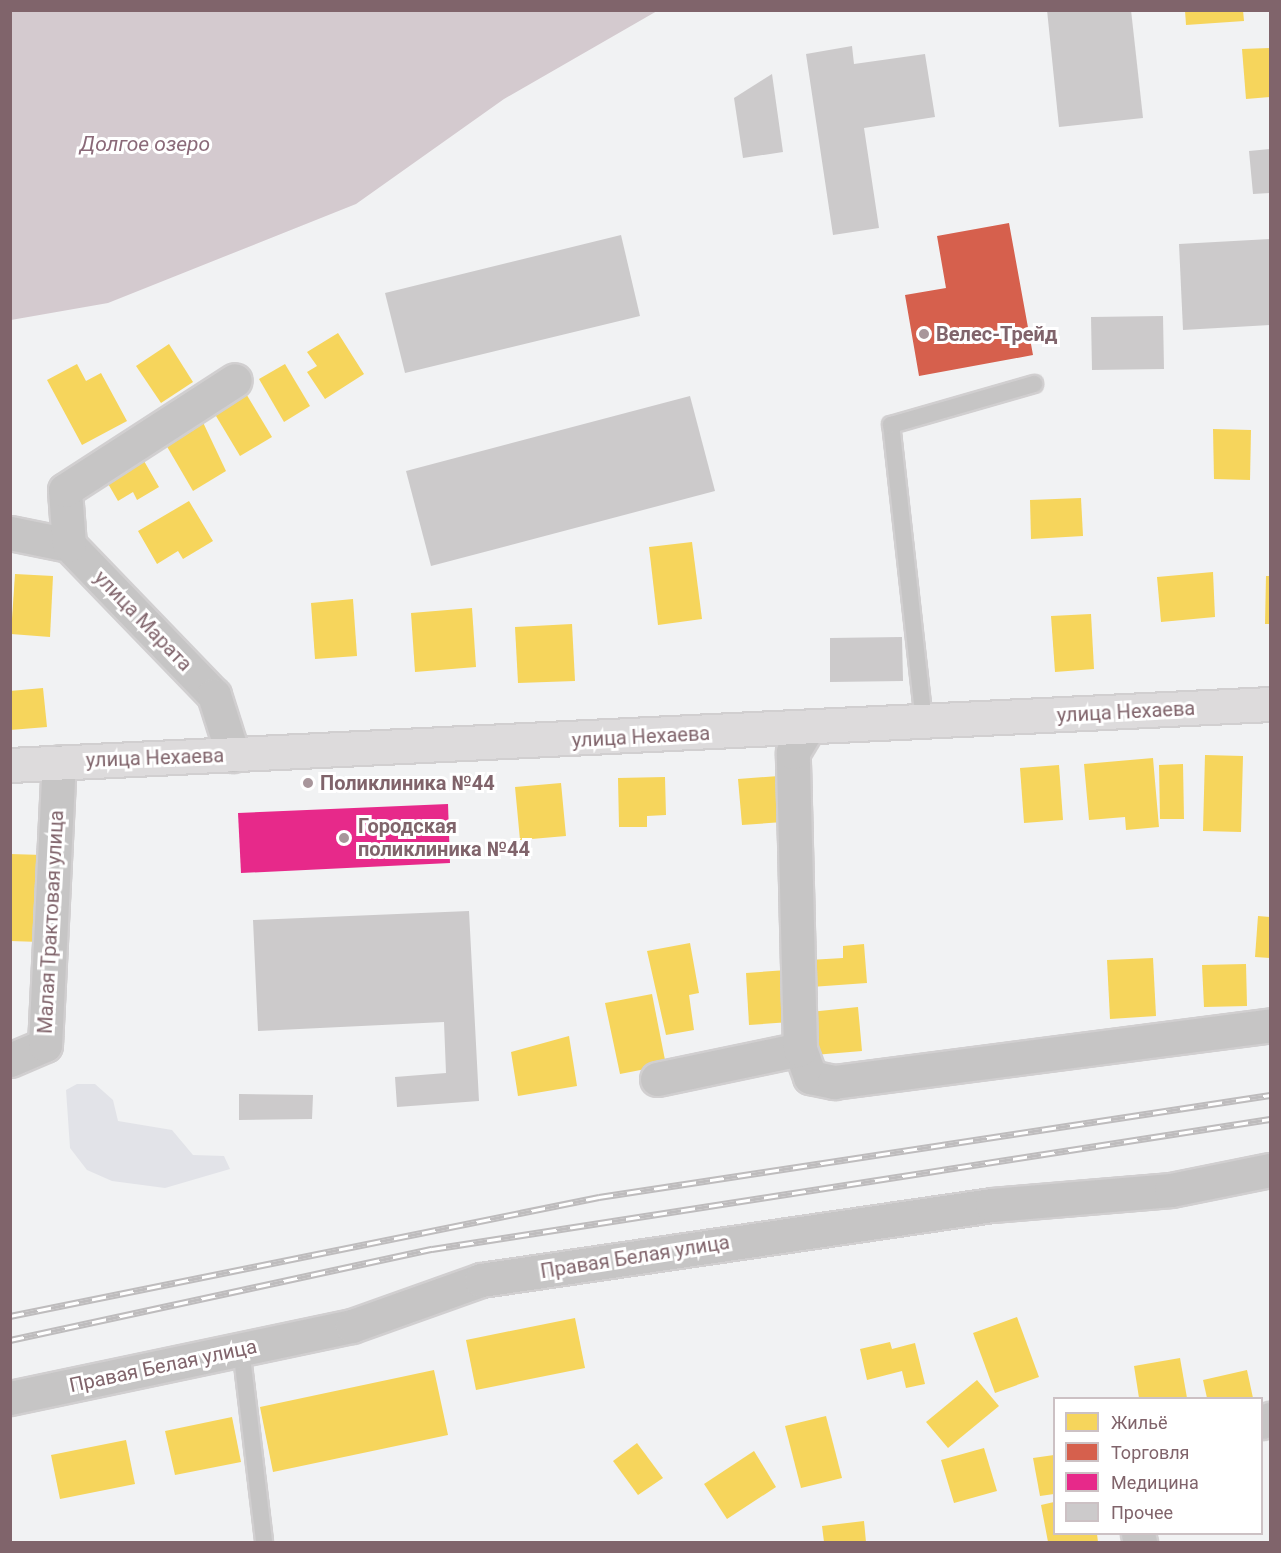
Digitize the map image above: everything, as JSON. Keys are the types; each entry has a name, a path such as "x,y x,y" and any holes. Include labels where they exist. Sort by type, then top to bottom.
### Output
{"street":[{"path":"10,533 69,545 65,490 235,380"},
{"name":"улица Марата","path":"69,545 214,695 233,755"},
{"name":"улица Нехаева","path":"10,765 806,730 1270,704"},
{"path":"806,730 793,752 800,1049 810,1077 834,1082 1270,1025"},
{"name":"Малая Трактовая улица","path":"10,1060 45,1045 59,762"},
{"path":"657,1079 800,1049"},
{"name":"Правая Белая улица","path":"10,1398 352,1326 481,1280 992,1205 1171,1190 1270,1170"}],"lane":[{"path":"924,722 891,425 1034,384"},
{"path":"241,1348 264,1542"}],"shaded area":[{"path":"77,1084 95,1084 113,1100 118,1121 172,1130 193,1155 224,1156 230,1169 165,1188 112,1181 87,1170 70,1148 66,1090"}],"water":[{"name":"Долгое озеро","path":"657,11 504,99 356,204 108,303 11,320 11,12"}],"building: Жильё":[{"path":"1185,10 1243,10 1244,21 1186,25"},
{"path":"1270,48 1270,97 1246,99 1242,49"},
{"path":"338,333 364,374 325,399 307,372 317,366 307,352"},
{"path":"169,344 193,382 161,403 136,366"},
{"path":"77,364 86,381 101,373 127,421 82,445 47,380"},
{"path":"285,364 310,406 284,422 259,379"},
{"path":"245,392 272,437 240,456 213,411"},
{"path":"200,416 226,471 193,491 162,438"},
{"path":"1213,429 1251,430 1250,480 1214,479"},
{"path":"140,454 159,487 137,500 133,492 118,501 103,475"},
{"path":"1081,498 1083,536 1031,539 1030,500"},
{"path":"189,501 213,541 183,559 178,551 157,564 138,531"},
{"path":"692,542 702,619 658,625 649,547"},
{"path":"1213,572 1215,617 1161,622 1157,577"},
{"path":"15,574 53,576 50,637 11,634"},
{"path":"1266,576 1270,576 1270,624 1265,624"},
{"path":"353,599 357,656 315,659 311,603"},
{"path":"472,608 476,667 415,672 411,613"},
{"path":"1091,614 1094,669 1055,672 1051,616"},
{"path":"572,624 575,681 518,683 515,627"},
{"path":"43,688 47,727 10,730 10,691"},
{"path":"1205,755 1243,756 1241,832 1203,831"},
{"path":"1153,758 1159,827 1126,830 1125,817 1089,820 1084,764"},
{"path":"1183,764 1184,819 1160,819 1159,765"},
{"path":"1059,765 1063,820 1024,823 1020,768"},
{"path":"779,776 783,822 742,825 738,779"},
{"path":"665,777 666,815 647,816 647,827 619,827 618,778"},
{"path":"561,783 566,836 520,840 515,787"},
{"path":"10,854 43,855 40,942 10,941"},
{"path":"1258,916 1270,917 1270,958 1255,957"},
{"path":"690,943 699,993 689,995 694,1030 666,1035 647,951"},
{"path":"864,944 867,983 811,987 809,960 843,958 843,946"},
{"path":"1153,958 1156,1016 1110,1019 1107,960"},
{"path":"1246,964 1247,1006 1204,1007 1202,965"},
{"path":"787,970 790,1022 749,1025 746,973"},
{"path":"652,994 666,1065 620,1074 605,1003"},
{"path":"858,1007 862,1051 814,1055 810,1012"},
{"path":"569,1036 577,1086 518,1096 511,1052"},
{"path":"1017,1317 1039,1377 995,1393 973,1333"},
{"path":"575,1318 585,1368 476,1390 466,1340"},
{"path":"890,1342 892,1349 915,1343 925,1384 906,1388 902,1371 867,1380 860,1349"},
{"path":"1180,1358 1187,1397 1139,1397 1134,1366"},
{"path":"434,1370 448,1435 273,1472 260,1407"},
{"path":"1247,1370 1253,1397 1207,1397 1203,1380"},
{"path":"977,1380 999,1406 948,1448 926,1422"},
{"path":"826,1416 842,1478 801,1488 785,1426"},
{"path":"232,1417 241,1462 175,1475 165,1431"},
{"path":"126,1440 135,1484 60,1499 51,1455"},
{"path":"637,1443 663,1478 638,1495 613,1461"},
{"path":"984,1448 997,1491 954,1503 941,1460"},
{"path":"754,1451 776,1487 727,1519 704,1484"},
{"path":"1053,1455 1053,1494 1040,1496 1033,1458"},
{"path":"1053,1502 1053,1535 1097,1535 1098,1542 1048,1542 1041,1505"},
{"path":"864,1521 866,1542 824,1542 822,1526"}],"building: Торговля":[{"path":"1009,223 1033,355 919,376 905,295 946,288 937,236"}],"building: Медицина":[{"name":"Городская поликлиника №44","path":"448,804 450,863 241,873 238,813"}],"building: Прочее":[{"path":"1047,10 1131,10 1143,118 1059,127"},
{"path":"852,46 854,64 925,54 935,117 864,128 879,228 833,235 806,54"},
{"path":"772,74 783,152 743,158 734,98"},
{"path":"1270,149 1270,193 1253,194 1249,151"},
{"path":"621,235 640,316 405,373 385,293"},
{"path":"1270,239 1270,325 1183,330 1179,244"},
{"path":"1163,316 1164,369 1092,370 1091,317"},
{"path":"690,396 715,491 431,566 406,471"},
{"path":"902,637 903,681 830,682 830,638"},
{"path":"469,911 479,1101 397,1107 395,1077 446,1073 444,1022 258,1031 253,920"},
{"path":"239,1094 313,1095 312,1119 239,1120"}],"railway":[{"path":"10,1316 599,1197 1270,1095"},
{"path":"10,1340 432,1249 1270,1119"}],"place":[{"name":"Велес-Трейд","path":"924,334"},
{"name":"Поликлиника №44","path":"308,783"},
{"name":"Городская поликлиника №44","path":"344,838"}]}
